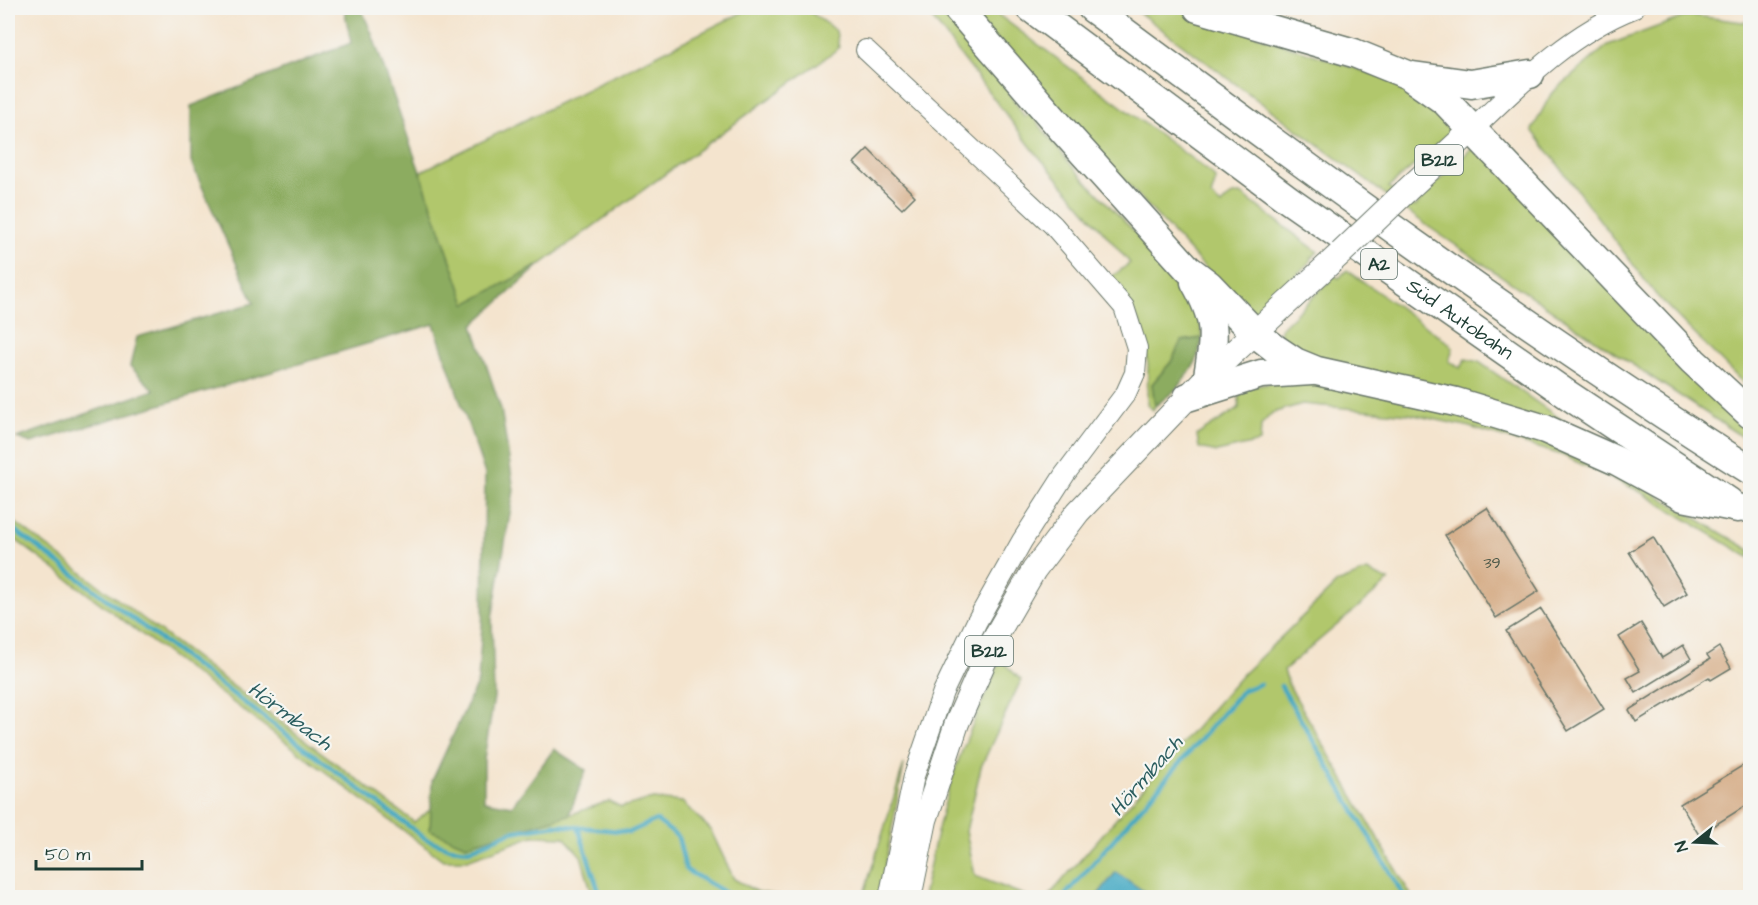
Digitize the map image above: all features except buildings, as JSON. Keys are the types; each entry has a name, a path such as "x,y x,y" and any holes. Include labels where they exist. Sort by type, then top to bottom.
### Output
{"highway":[{"path":"957,8 1188,270 1209,285 1255,333 1295,362 1317,371 1456,402 1545,429 1617,461 1683,497 1744,512"},
{"name":"Süd Autobahn","path":"1031,8 1289,200 1414,289 1744,512"},
{"name":"Süd Autobahn","path":"1092,8 1440,263 1677,424 1750,470"},
{"path":"1198,8 1354,53 1408,75 1445,101 1693,361 1750,414"},
{"path":"1408,75 1471,84 1530,74"},
{"path":"1188,270 1209,309 1213,327 1213,345 1208,376"},
{"path":"1188,397 1261,374 1317,371"}],"main road":[{"name":"B212","path":"909,897 925,820 957,723 994,639 1034,570 1078,512 1208,376 1473,129"}],"street":[{"path":"1473,129 1530,74 1612,16 1634,8"},
{"path":"866,50 1053,225 1124,307 1137,348 1135,373 1126,393 1065,474 1022,541 977,621 943,692 914,776 890,897"}],"green space":[{"path":"344,8 361,8 372,34 466,304 541,264 473,325 501,409 514,490 492,619 494,697 484,759 484,801 512,806 554,749 586,770 569,815 466,845 430,830 432,781 478,681 483,611 485,474 434,324 31,443 17,438 154,390 130,366 137,337 254,303 191,162 191,106 351,43"},
{"path":"751,8 805,8 836,31 839,48 541,264 466,305 420,172"},
{"path":"924,8 938,8 962,33 995,74 1025,117 1030,113 1072,166 1147,245 1144,249 1180,282 1197,307 1203,338 1181,341 1171,362 1152,384 1155,406 1153,410 1147,404 1148,365 1141,325 1110,278 1130,263 1035,152"},
{"path":"964,8 989,8 1211,173 1216,180 1211,196 1221,205 1228,198 1241,194 1318,252 1254,316 1250,316"},
{"path":"1133,8 1175,8 1405,85 1452,125 1449,135 1389,187 1415,207 1420,202 1418,201 1471,149 1478,147 1750,426 1750,442 1429,227"},
{"path":"1689,15 1750,23 1750,390 1656,295 1532,130 1551,94 1608,45"},
{"path":"1347,270 1449,343 1453,348 1449,361 1460,368 1466,359 1479,362 1585,436 1315,362 1280,336 1281,328 1335,276 1339,278"},
{"path":"1203,338 1196,362 1178,388 1155,406 1152,384 1171,362 1182,341"},
{"path":"1295,379 1381,394 1557,443 1632,480 1750,550 1750,558 1639,491 1562,455 1466,426 1409,414 1302,404 1272,413 1261,425 1260,442 1217,452 1199,448 1197,435 1239,408 1239,389"},
{"path":"8,517 414,822 431,809 431,830 569,815 609,801 621,807 653,799 682,802 710,829 734,879 757,892 788,897 593,897 581,856 564,837 533,836 467,860 443,860 8,534"},
{"path":"1367,571 1389,581 1284,670 1288,684 1412,897 1047,898 1242,675 1337,583"},
{"path":"1001,660 1021,680 981,767 966,831 975,876 1029,897 923,897 937,832 951,783"},
{"path":"904,764 879,897 863,897"}],"water":[{"path":"1116,872 1152,897 1096,897"}],"waterway":[{"name":"Hörmbach","path":"8,525 426,839 450,848 469,850 511,832 556,825 578,827 601,898"},
{"name":"Hörmbach","path":"1063,898 1243,690 1260,684"},
{"name":"Hörmbach","path":"1281,686 1405,898"},
{"name":"Hörmbach","path":"578,827 630,832 656,820 678,837 686,870 728,894 745,898"}]}
